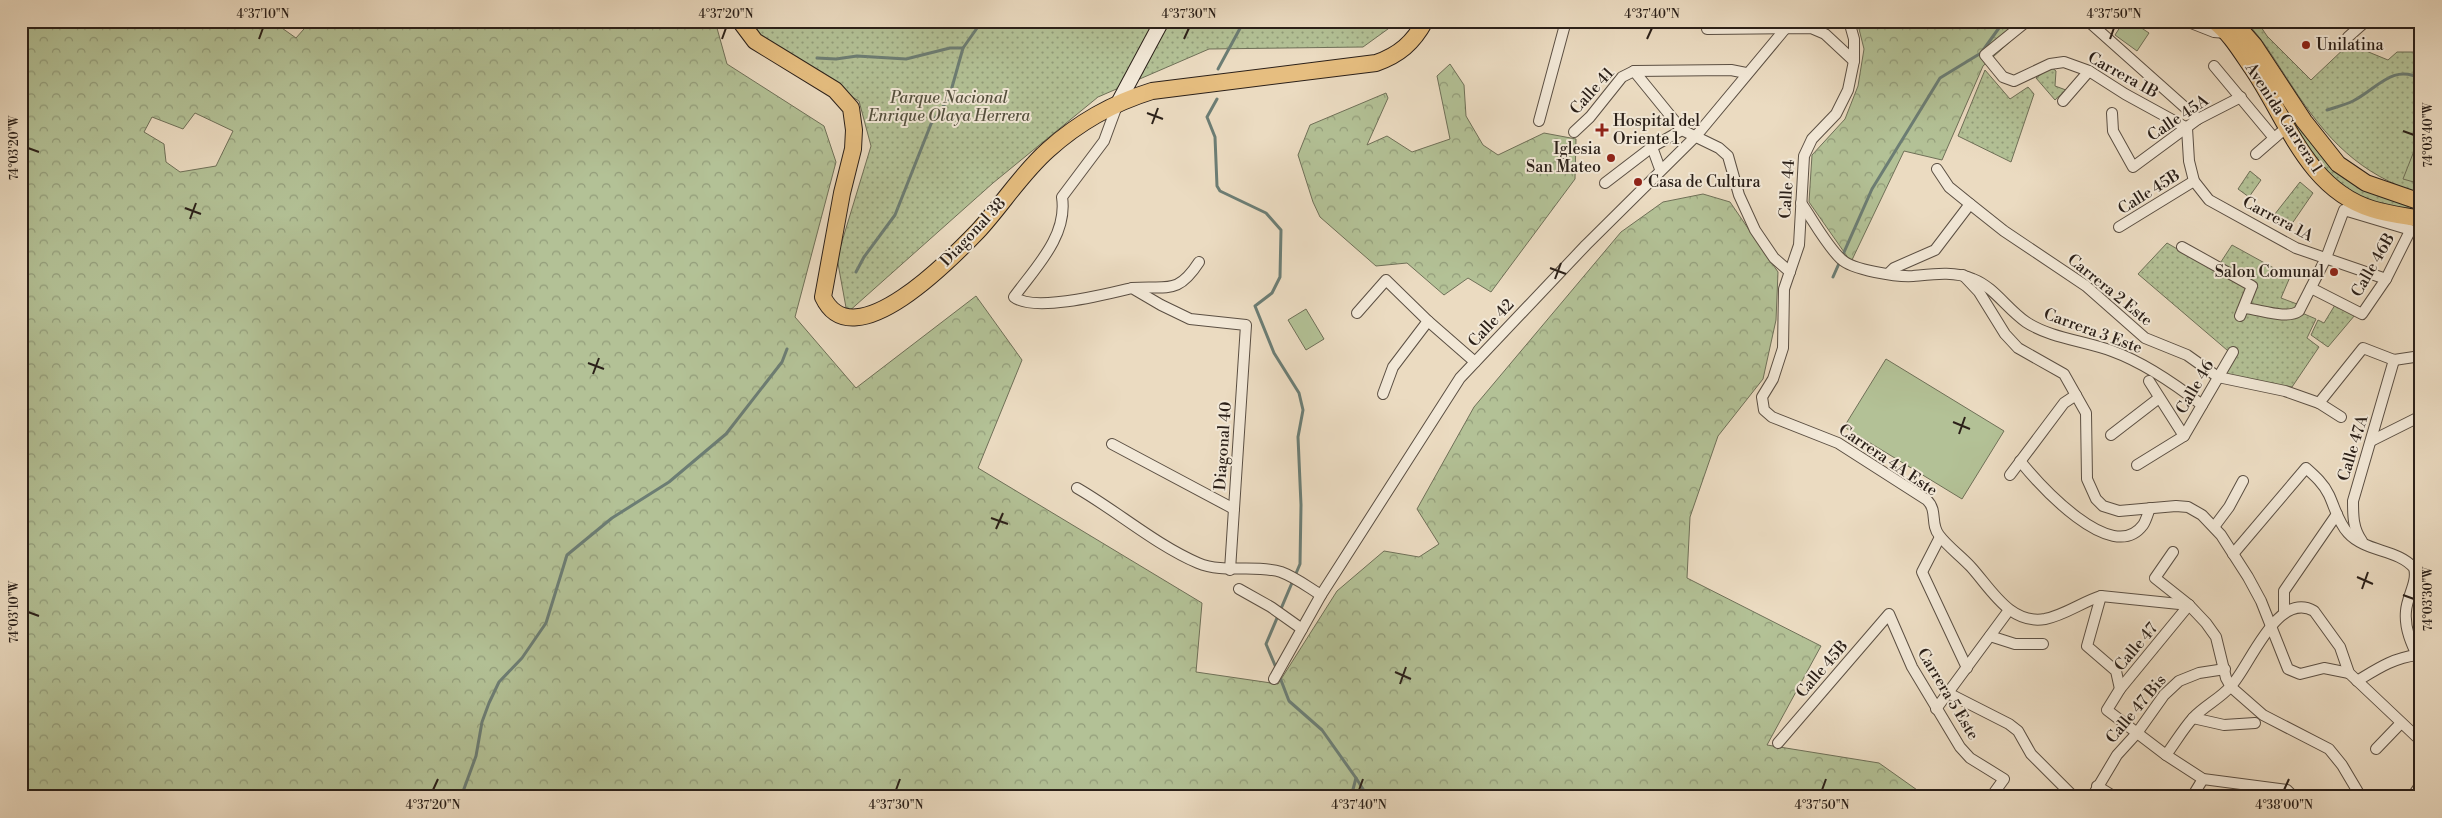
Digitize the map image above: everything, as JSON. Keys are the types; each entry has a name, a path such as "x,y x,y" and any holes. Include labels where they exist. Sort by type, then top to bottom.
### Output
{"main road":[{"name":"Diagonal 38","path":"740,21 755,41 835,90 851,108 854,130 851,162 842,193 823,297 832,310 843,315 860,317 880,311 925,281 979,230 1046,152 1086,120 1118,103 1152,91 1376,63 1395,56 1407,48 1424,21"},
{"name":"Avenida Carrera 1","path":"2214,21 2230,27 2254,44 2304,121 2338,164 2366,182 2421,202"},
{"name":"Avenida Carrera 1","path":"2230,27 2287,127 2308,161 2320,176 2344,196 2415,225"}],"street":[{"path":"1162,21 1118,103 1104,141 1062,197 1064,210 1053,242 1039,267 1014,297 1018,300 1043,304 1094,297 1132,288 1170,288 1189,277 1199,262"},
{"path":"1539,121 1566,21"},
{"name":"Calle 44","path":"1764,410 1762,397 1774,379 1783,348 1782,302 1790,272 1798,252 1803,162 1808,146 1841,107 1848,90 1854,61 1854,39 1849,21"},
{"name":"Carrera 1B","path":"2027,21 1985,56 2003,77 2014,81 2050,64 2064,62 2089,71 2125,94 2187,128"},
{"path":"2088,21 2198,119"},
{"path":"2186,21 2214,32 2230,27"},
{"path":"2348,37 2366,21"},
{"path":"1707,29 1811,28 1829,37 1854,61"},
{"name":"Calle 42","path":"1274,679 1321,595 1451,390 1475,362 1660,169 1696,136 1746,73 1786,29"},
{"path":"2214,66 2274,138"},
{"path":"1634,71 1731,70 1746,73"},
{"path":"1634,71 1682,130 1719,148 1728,156 1739,195 1755,230 1774,258 1790,272"},
{"name":"Calle 41","path":"1574,132 1590,117 1622,77 1634,71"},
{"path":"2064,101 2089,71"},
{"name":"Calle 45A","path":"2112,114 2113,131 2133,167 2198,119 2241,97"},
{"path":"2256,154 2287,127"},
{"path":"2187,128 2189,161 2194,181"},
{"path":"1605,183 1652,147 1682,130"},
{"path":"1652,147 1660,169"},
{"name":"Carrera 2 Este","path":"1937,169 1949,187 2004,231 2086,286 2145,338 2187,355 2218,377 2262,385 2319,403 2341,416"},
{"name":"Calle 45B","path":"2119,227 2194,181"},
{"name":"Carrera 1A","path":"2194,181 2209,200 2296,248 2386,279"},
{"name":"Carrera 3 Este","path":"1801,203 1841,259 1851,266 1902,276 1948,273 1963,275 1987,287 2026,322 2042,330 2113,351 2138,362 2175,384 2202,405"},
{"path":"1888,274 1894,268 1935,250 1970,204"},
{"path":"2182,247 2252,286 2242,312 2295,314 2299,311 2326,258 2344,210 2415,225 2421,233"},
{"name":"Calle 46B","path":"2311,288 2362,314 2386,279 2415,225"},
{"path":"1963,275 1979,292 2005,334 2018,348 2064,374 2086,413 2087,479 2096,499 2103,506 2119,511 2150,508 2188,507 2194,509 2214,527 2233,554 2261,601 2285,666 2291,671 2300,674 2324,668 2349,673"},
{"path":"1357,313 1386,280 1428,322 1475,362"},
{"name":"Diagonal 40","path":"1132,288 1190,319 1246,325 1230,570"},
{"path":"1383,394 1393,367 1428,322"},
{"path":"2319,403 2363,348 2394,360 2414,357 2421,359"},
{"name":"Calle 46","path":"2184,436 2233,352"},
{"name":"Calle 47A","path":"2364,544 2355,528 2353,501 2394,360"},
{"path":"2137,465 2184,436 2149,381"},
{"path":"2010,475 2064,403 2076,395"},
{"path":"2111,435 2159,398"},
{"name":"Carrera 4A Este","path":"1764,410 1772,417 1838,443 1926,500 1934,509 1936,528 1940,537"},
{"path":"2371,441 2421,416"},
{"path":"1112,444 1234,509"},
{"path":"2020,461 2065,508 2098,532 2116,536 2127,536 2143,525 2150,508"},
{"path":"2233,554 2306,468 2324,486 2336,514 2348,533 2364,544 2411,565 2415,571 2406,607 2406,622 2419,659 2401,657 2386,662 2357,681"},
{"path":"2214,527 2229,507 2243,481"},
{"path":"1077,488 1110,506 1170,549 1198,563 1230,570 1280,572 1321,595"},
{"path":"2284,613 2284,591 2336,514"},
{"path":"1966,668 1922,572 1940,537 1970,566 2009,610 2035,619 2051,617 2087,600 2101,596 2189,606"},
{"path":"2173,552 2155,578 2189,606 2206,623 2216,637 2226,678 2231,687 2263,715 2329,749 2342,764 2361,797"},
{"path":"1239,590 1271,607 1302,629"},
{"path":"2101,596 2087,646 2116,672 2120,689"},
{"name":"Calle 47","path":"2137,733 2108,710 2120,689 2189,606"},
{"path":"2166,755 2194,718 2231,687 2271,626 2284,613 2299,607 2308,607 2314,611 2340,647 2349,673 2421,742"},
{"path":"1936,710 2009,610"},
{"name":"Calle 45B","path":"1778,743 1889,614"},
{"name":"Carrera 5 Este","path":"1889,614 1912,667 1936,710 1960,747 1970,758 2004,779 1991,797"},
{"path":"1990,636 2015,644 2043,644"},
{"name":"Calle 47 Bis","path":"2092,797 2117,754 2137,733 2164,695 2179,681 2199,673 2225,669"},
{"name":"Carrera 5 Este","path":"1948,694 2009,724 2018,731 2031,754 2074,797"},
{"path":"2194,718 2224,725 2255,723"},
{"path":"2376,749 2402,723"},
{"path":"2137,733 2203,779 2288,790 2294,797"},
{"path":"2192,797 2203,779"},
{"path":"2412,797 2421,784"},
{"path":"2097,786 2115,797"}],"green space":[{"path":"21,21 272,21 296,38 311,21 715,21 727,64 824,126 836,162 795,317 856,388 976,296 1022,360 978,468 1202,603 1196,672 1278,684 1337,591 1384,551 1419,557 1439,544 1417,509 1474,407 1621,232 1663,202 1703,194 1730,202 1778,272 1776,320 1763,379 1718,436 1690,517 1687,578 1821,646 1767,745 1879,763 1927,797 21,797","holes":["195,113 233,131 216,166 180,172 166,162 164,144 144,132 152,117 183,129"]},
{"name":"Parque Nacional Enrique Olaya Herrera","path":"746,21 1399,21 1363,47 1209,49 1098,97 993,183 847,313 837,258 871,146 859,101 781,52 766,41"},
{"path":"1857,21 2033,21 1983,66 1942,160 1904,151 1851,262 1809,202 1812,155 1845,119 1858,86 1864,49"},
{"path":"2124,21 2131,21 2149,33 2137,51 2115,35"},
{"path":"2245,21 2257,21 2267,36 2311,80 2349,44 2388,60 2397,52 2417,52 2421,55 2421,194 2380,177 2346,153 2318,123 2264,44"},
{"path":"2253,58 2331,162 2421,205 2421,213 2371,203 2349,195 2310,155"},
{"path":"1450,64 1464,85 1466,116 1483,145 1498,155 1544,133 1576,139 1575,179 1491,292 1468,278 1444,295 1407,263 1376,266 1320,217 1313,202 1298,155 1310,125 1386,93 1388,98 1367,145 1387,136 1412,152 1450,139 1437,76"},
{"path":"2051,67 2056,71 2055,86 2066,90 2055,100 2036,78"},
{"path":"1985,70 2010,99 2028,87 2034,94 2011,162 1958,136"},
{"path":"2414,151 2421,153 2421,184 2403,179"},
{"path":"2250,171 2261,180 2249,197 2238,189"},
{"path":"2300,182 2313,193 2289,228 2271,219"},
{"path":"2167,243 2215,271 2232,245 2290,277 2281,298 2297,304 2295,310 2316,319 2307,338 2319,347 2292,387 2221,378 2234,356 2138,274"},
{"path":"2335,305 2355,315 2328,347 2311,335 2318,320 2324,323"},
{"path":"1306,309 1324,339 1306,350 1288,320"},
{"path":"1886,359 2004,431 1962,499 1844,427"}],"waterway":[{"path":"856,272 864,257 895,215 931,124 949,98 963,48 982,21"},
{"path":"1218,69 1244,21"},
{"path":"1833,277 1872,189 1940,78 1981,53 2004,21"},
{"path":"817,58 836,59 857,56 906,59 950,48 963,48"},
{"path":"2327,110 2353,101 2394,76 2402,74 2421,79"},
{"path":"1217,99 1207,117 1215,137 1217,186 1220,191 1266,213 1281,230 1280,277 1272,293 1255,306 1274,353 1299,393 1303,410 1298,437 1301,505 1300,564 1266,644 1277,670"},
{"path":"461,797 476,756 482,722 489,703 499,682 522,658 546,623 567,555 612,518 669,482 726,434 782,362 787,349"},
{"path":"1279,675 1289,701 1322,730 1356,778 1351,797"},
{"path":"1356,778 1368,797"}],"place":[{"name":"Unilatina","path":"2306,45"},
{"name":"Hospital del Oriente 1","path":"1602,130"},
{"name":"Iglesia San Mateo","path":"1611,158"},
{"name":"Casa de Cultura","path":"1638,182"},
{"name":"Salon Comunal","path":"2334,272"}]}
